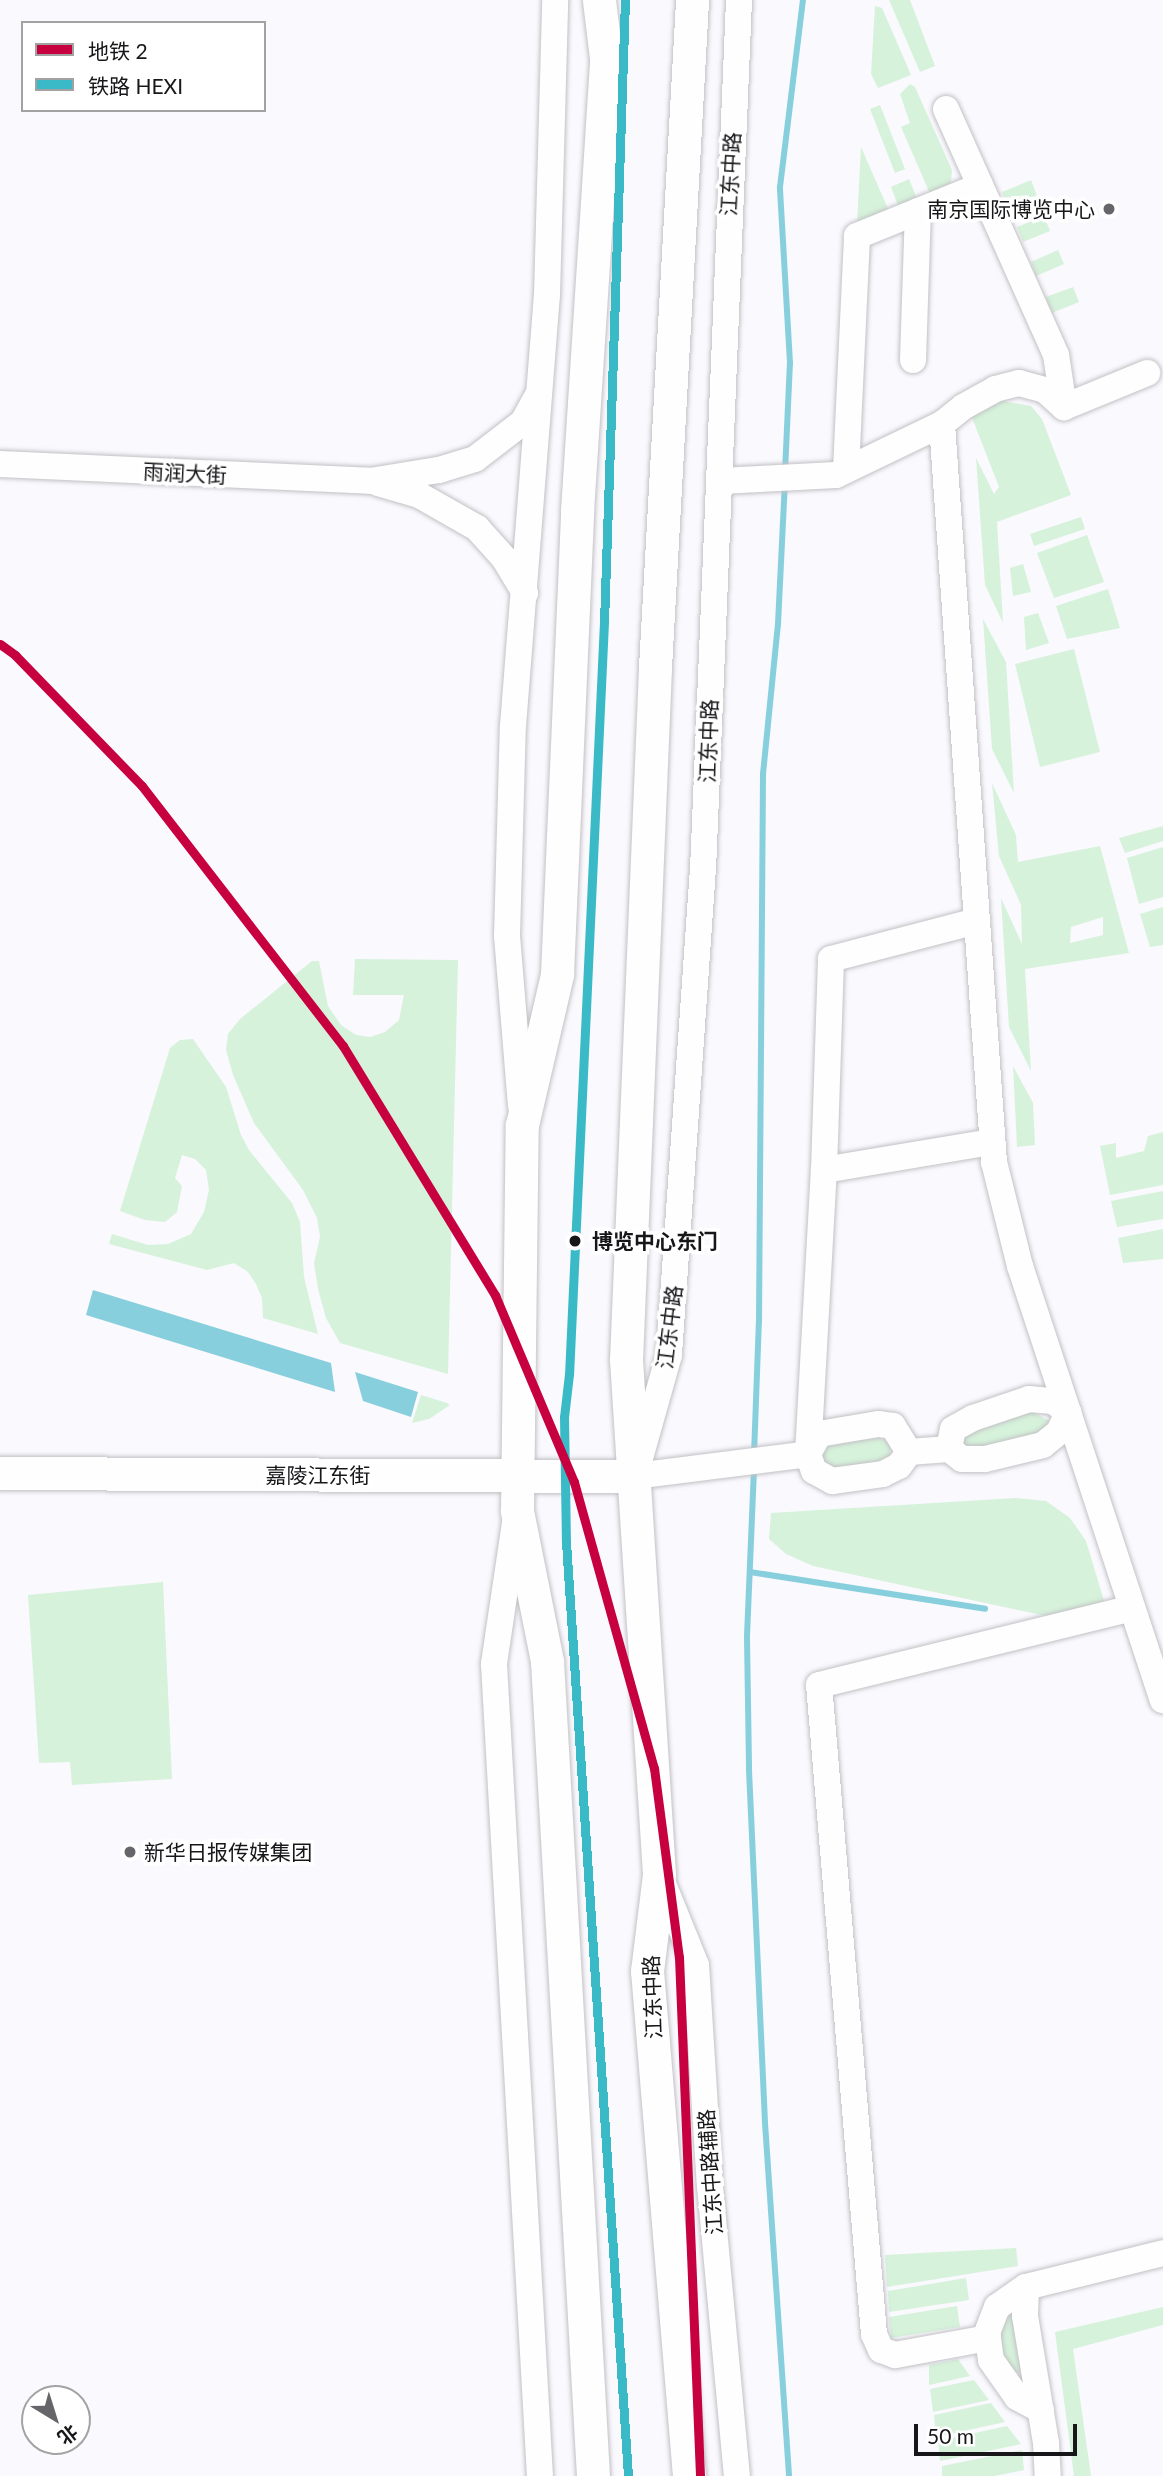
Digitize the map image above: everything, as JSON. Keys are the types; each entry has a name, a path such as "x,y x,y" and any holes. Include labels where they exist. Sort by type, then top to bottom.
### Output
{"main road":[{"path":"593,2476 547,1661 517,1511 522,1125 557,974 577,511 606,58 599,0"},
{"name":"江东中路","path":"689,2476 648,1970 659,1874 626,1360 654,667 691,0"},
{"name":"嘉陵江东街","path":"0,1473 635,1476"}],"street":[{"path":"522,1125 507,936 513,726 540,391 551,201 555,0"},
{"name":"江东中路","path":"635,1476 669,1355 703,868 739,0"},
{"path":"946,109 1056,355 1064,407"},
{"path":"846,470 857,236 980,186"},
{"path":"913,360 918,211"},
{"path":"1064,407 1147,373"},
{"path":"721,481 836,475 942,424 963,407 995,390 1019,383 1045,390 1064,407"},
{"path":"370,481 439,470 475,459 523,422 540,391"},
{"path":"942,424 994,1162 1020,1266 1163,1700"},
{"name":"雨润大街","path":"0,464 370,481"},
{"path":"370,481 419,495 477,528 504,558 524,593"},
{"path":"909,1452 899,1466 883,1474 832,1480 814,1471 808,1454 824,1170 831,959 977,921"},
{"path":"824,1170 992,1142"},
{"path":"949,1449 953,1429 973,1418 1030,1399 1053,1401 1068,1412"},
{"path":"909,1452 949,1449 962,1459 985,1459 1043,1446 1059,1432 1068,1412"},
{"path":"808,1454 819,1434 877,1424 893,1426 909,1452"},
{"path":"635,1476 808,1454"},
{"path":"517,1511 494,1664 540,2476"},
{"path":"988,2338 895,2355 881,2350 874,2334 819,1685 1132,1608"},
{"name":"江东中路辅路","path":"659,1874 696,1965 710,2186 737,2476"},
{"path":"1041,2410 1017,2397 991,2360 988,2338 997,2307 1026,2287 1163,2253"},
{"path":"1026,2287 1025,2316 1041,2410 1048,2476"}],"green space":[{"path":"889,0 910,0 935,66 920,72"},
{"path":"875,6 882,8 911,75 878,88 871,74"},
{"path":"910,84 915,87 952,170 951,183 931,196 901,127 910,123 900,94"},
{"path":"880,105 905,169 895,173 870,109"},
{"path":"861,147 889,211 857,224"},
{"path":"909,179 918,201 899,208 891,187"},
{"path":"1031,180 1037,196 1008,208 1002,192"},
{"path":"1044,216 1050,231 1023,242 1017,227"},
{"path":"1058,250 1064,264 1036,276 1031,262"},
{"path":"1073,287 1079,302 1052,313 1046,297"},
{"path":"997,400 1031,406 1042,419 1071,495 997,522 1003,623 985,585 976,458 994,494 999,487 971,415"},
{"path":"1081,517 1085,529 1034,546 1030,534"},
{"path":"1087,535 1104,582 1054,598 1037,553"},
{"path":"1023,564 1031,592 1013,596 1010,568"},
{"path":"1108,589 1120,628 1067,639 1056,606"},
{"path":"1038,613 1049,643 1026,650 1024,617"},
{"path":"983,619 1006,662 1014,793 992,749"},
{"path":"1074,649 1100,752 1040,767 1015,664"},
{"path":"992,783 1016,835 1018,862 1100,846 1129,953 1025,969 1031,1071 1009,1027 1001,898 1022,944 1021,905 999,856","holes":["1103,917 1103,935 1070,943 1071,927"]},
{"path":"1163,826 1163,841 1125,853 1119,838"},
{"path":"1163,847 1163,897 1139,904 1127,858"},
{"path":"1163,907 1163,945 1150,947 1140,914"},
{"path":"355,959 458,960 448,1374 340,1343 326,1318 318,1289 314,1263 320,1237 317,1218 303,1190 254,1123 233,1075 226,1050 228,1034 240,1019 312,961 319,961 328,1006 341,1025 356,1035 370,1037 385,1032 399,1020 404,995 353,995"},
{"path":"193,1039 226,1087 241,1135 249,1150 292,1203 300,1222 304,1277 318,1334 263,1318 262,1298 256,1284 248,1272 234,1263 207,1270 109,1244 112,1234 148,1245 168,1244 191,1234 204,1212 209,1190 206,1170 195,1159 182,1155 175,1178 182,1186 177,1212 165,1222 145,1220 120,1211 170,1048 180,1040"},
{"path":"1013,1066 1033,1103 1035,1145 1017,1147"},
{"path":"1163,1132 1163,1185 1110,1195 1100,1146 1116,1143 1116,1158 1144,1151 1148,1136"},
{"path":"1163,1191 1163,1219 1117,1227 1111,1201"},
{"path":"1163,1229 1163,1259 1123,1263 1118,1238"},
{"path":"421,1395 450,1405 429,1419 412,1423"},
{"path":"1032,1411 1049,1421 1041,1433 984,1451 961,1445 971,1428"},
{"path":"880,1438 891,1443 889,1461 830,1469 818,1454 824,1444"},
{"path":"1015,1498 1046,1501 1070,1518 1086,1541 1108,1614 1074,1622 813,1566 786,1554 769,1539 771,1513"},
{"path":"163,1582 172,1779 72,1785 70,1762 39,1763 28,1595"},
{"path":"1016,2248 1018,2266 887,2287 885,2255"},
{"path":"966,2278 969,2300 889,2312 888,2291"},
{"path":"957,2306 960,2327 891,2338 889,2317"},
{"path":"1163,2307 1163,2325 1073,2349 1091,2476 1074,2476 1055,2332"},
{"path":"1013,2314 1026,2373 1014,2372 1003,2358 998,2344 1002,2324"},
{"path":"958,2359 970,2376 929,2385 929,2365"},
{"path":"974,2380 989,2400 933,2412 930,2389"},
{"path":"991,2403 1005,2422 936,2437 934,2415"},
{"path":"1007,2426 1021,2444 940,2461 938,2441"},
{"path":"1022,2450 1024,2470 995,2476 942,2476 942,2466"}],"water":[{"path":"93,1290 331,1363 335,1392 86,1315"},
{"path":"355,1372 418,1392 411,1417 363,1401"}],"waterway":[{"path":"785,472 790,363 780,187 803,0"},
{"path":"754,1455 759,1321 763,774 778,624 785,483"},
{"path":"754,1469 747,1638 749,1770 765,2123 789,2476"},
{"path":"750,1572 985,1609"}],"metro line":[{"name":"2","path":"0,644 15,655 142,786 343,1046 495,1295 574,1482 654,1768 679,1957 700,2476"}],"rail line":[{"name":"HEXI","path":"625,0 604,622 569,1374 564,1417 566,1542 628,2476"}],"place":[{"name":"南京国际博览中心","path":"1109,209"},
{"name":"博览中心东门","path":"575,1241"},
{"name":"新华日报传媒集团","path":"130,1852"}]}
